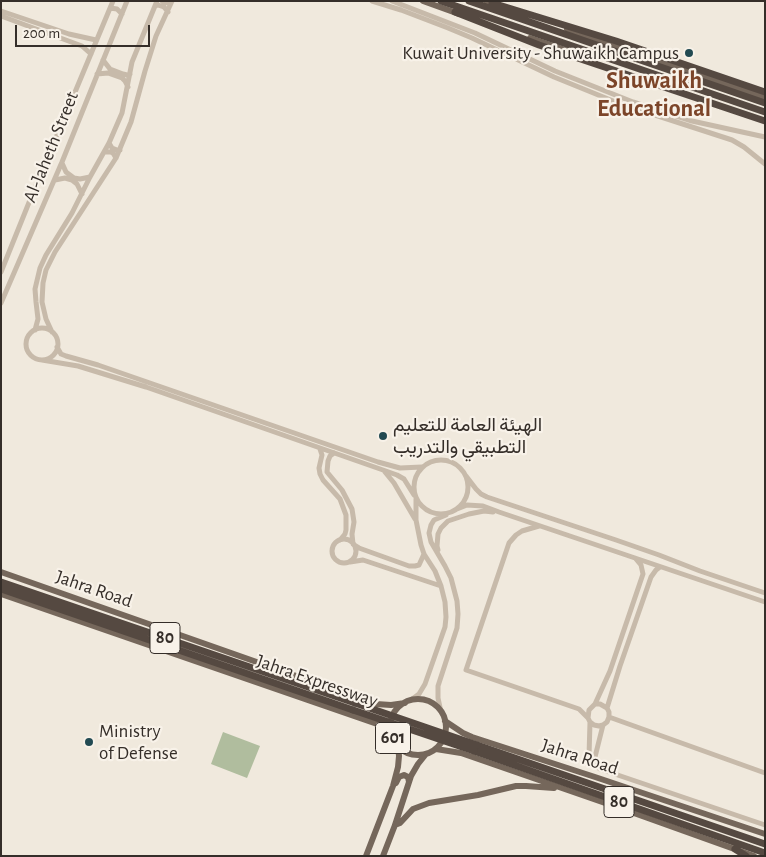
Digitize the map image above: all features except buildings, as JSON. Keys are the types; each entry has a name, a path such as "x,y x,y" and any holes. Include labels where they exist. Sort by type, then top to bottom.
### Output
{"highway":[{"path":"441,1 765,112"},
{"path":"469,1 765,103"},
{"path":"489,2 616,41 765,92"},
{"path":"455,12 539,45 765,120"},
{"name":"Jahra Expressway","path":"1,582 765,844"},
{"name":"Jahra Expressway","path":"1,589 765,853"},
{"path":"735,849 746,856"}],"main road":[{"path":"423,1 765,120"},
{"path":"489,2 765,98"},
{"name":"Jahra Road","path":"1,572 376,704 391,705 408,702"},
{"name":"Jahra Road","path":"1,594 380,725 392,734"},
{"name":"601","path":"366,856 393,786 400,761 398,746 391,729 392,719 397,710 408,702 426,700 435,705 441,712"},
{"path":"441,712 445,721"},
{"name":"Jahra Road","path":"445,721 472,737 765,834"},
{"name":"601","path":"383,856 413,770 442,741 446,731 445,721"},
{"name":"601","path":"398,746 411,754 427,754"},
{"name":"Jahra Road","path":"436,749 461,753 754,856"},
{"path":"393,786 402,775 408,777 409,782"},
{"path":"395,825 400,823 413,809 428,803 521,786 563,788"}],"street":[{"name":"Al-Jaheth Street","path":"1,272 113,1"},
{"name":"Al-Jaheth Street","path":"1,304 62,162 127,1"},
{"path":"162,1 166,3 172,1"},
{"path":"42,360 52,356 57,348 57,339 46,319 42,302 42,283 46,270 55,252 120,150 131,122 156,36 172,1"},
{"path":"372,1 480,39"},
{"path":"392,1 555,71 633,102 692,121 765,137"},
{"path":"168,12 164,7 156,4 132,62 122,113 110,143 40,268 36,289 38,319 34,330 28,337 27,349 36,358 72,365 146,387 397,475 404,480 421,507 437,515 452,513 464,503 468,494 466,476"},
{"path":"110,8 117,9 122,14"},
{"path":"1,10 84,38 96,40"},
{"path":"1,16 82,46 91,54"},
{"path":"82,46 84,38"},
{"path":"494,45 554,77 618,103 732,140 765,164"},
{"path":"103,60 110,69 122,74 130,74"},
{"path":"97,74 108,73 118,76 125,81 128,87"},
{"path":"110,143 112,148 120,150"},
{"path":"104,152 110,152 116,158"},
{"path":"758,158 764,156"},
{"path":"62,162 66,172 74,178 84,179 90,177"},
{"path":"54,180 61,178 72,180 80,187 82,194"},
{"path":"9,250 14,256 21,256"},
{"path":"34,330 42,328 52,332"},
{"path":"57,348 61,354 66,356 235,411 393,466 406,468 422,467"},
{"path":"233,418 235,411"},
{"path":"332,446 327,472 342,490 352,509 354,522 352,534 355,556 350,562"},
{"path":"320,448 322,455 319,468 320,474 323,480 340,498 346,515 346,532 332,548 333,556 343,564 363,560 441,586"},
{"path":"408,702 422,690 443,633 446,617 441,586 424,554 416,520 413,488 416,474 427,463 435,460 451,462 458,466 481,494 487,497 659,555 764,593 763,601 483,506 467,505 457,509"},
{"path":"383,470 394,483 416,520"},
{"path":"441,712 438,686 454,637 458,614 457,601 450,578 437,546 438,534 441,528 448,522 469,514 484,511 498,512"},
{"path":"445,566 431,542 429,533 430,525 434,520 446,514"},
{"path":"541,526 545,517"},
{"path":"541,526 522,531 509,543 466,670 579,709 594,725 603,725"},
{"path":"340,540 347,540 359,548 409,566 419,565 424,554"},
{"path":"636,559 641,565 643,574 610,671 587,714 591,760 593,764 600,768 765,825"},
{"path":"591,760 595,757 603,725 609,717 607,708 651,577 660,567"},
{"path":"639,586 647,589"},
{"path":"443,633 454,637"},
{"path":"579,709 593,705 604,705 607,708"},
{"path":"609,717 765,773"}],"green space":[{"path":"223,732 260,746 247,778 211,764"}],"place":[{"name":"Kuwait University - Shuwaikh Campus","path":"689,53"},
{"name":"الهيئة العامة للتعليم التطبيقي والتدريب","path":"383,436"},
{"name":"Ministry of Defense","path":"89,742"}],"district":[{"name":"Shuwaikh Educational","path":"654,95"}]}
